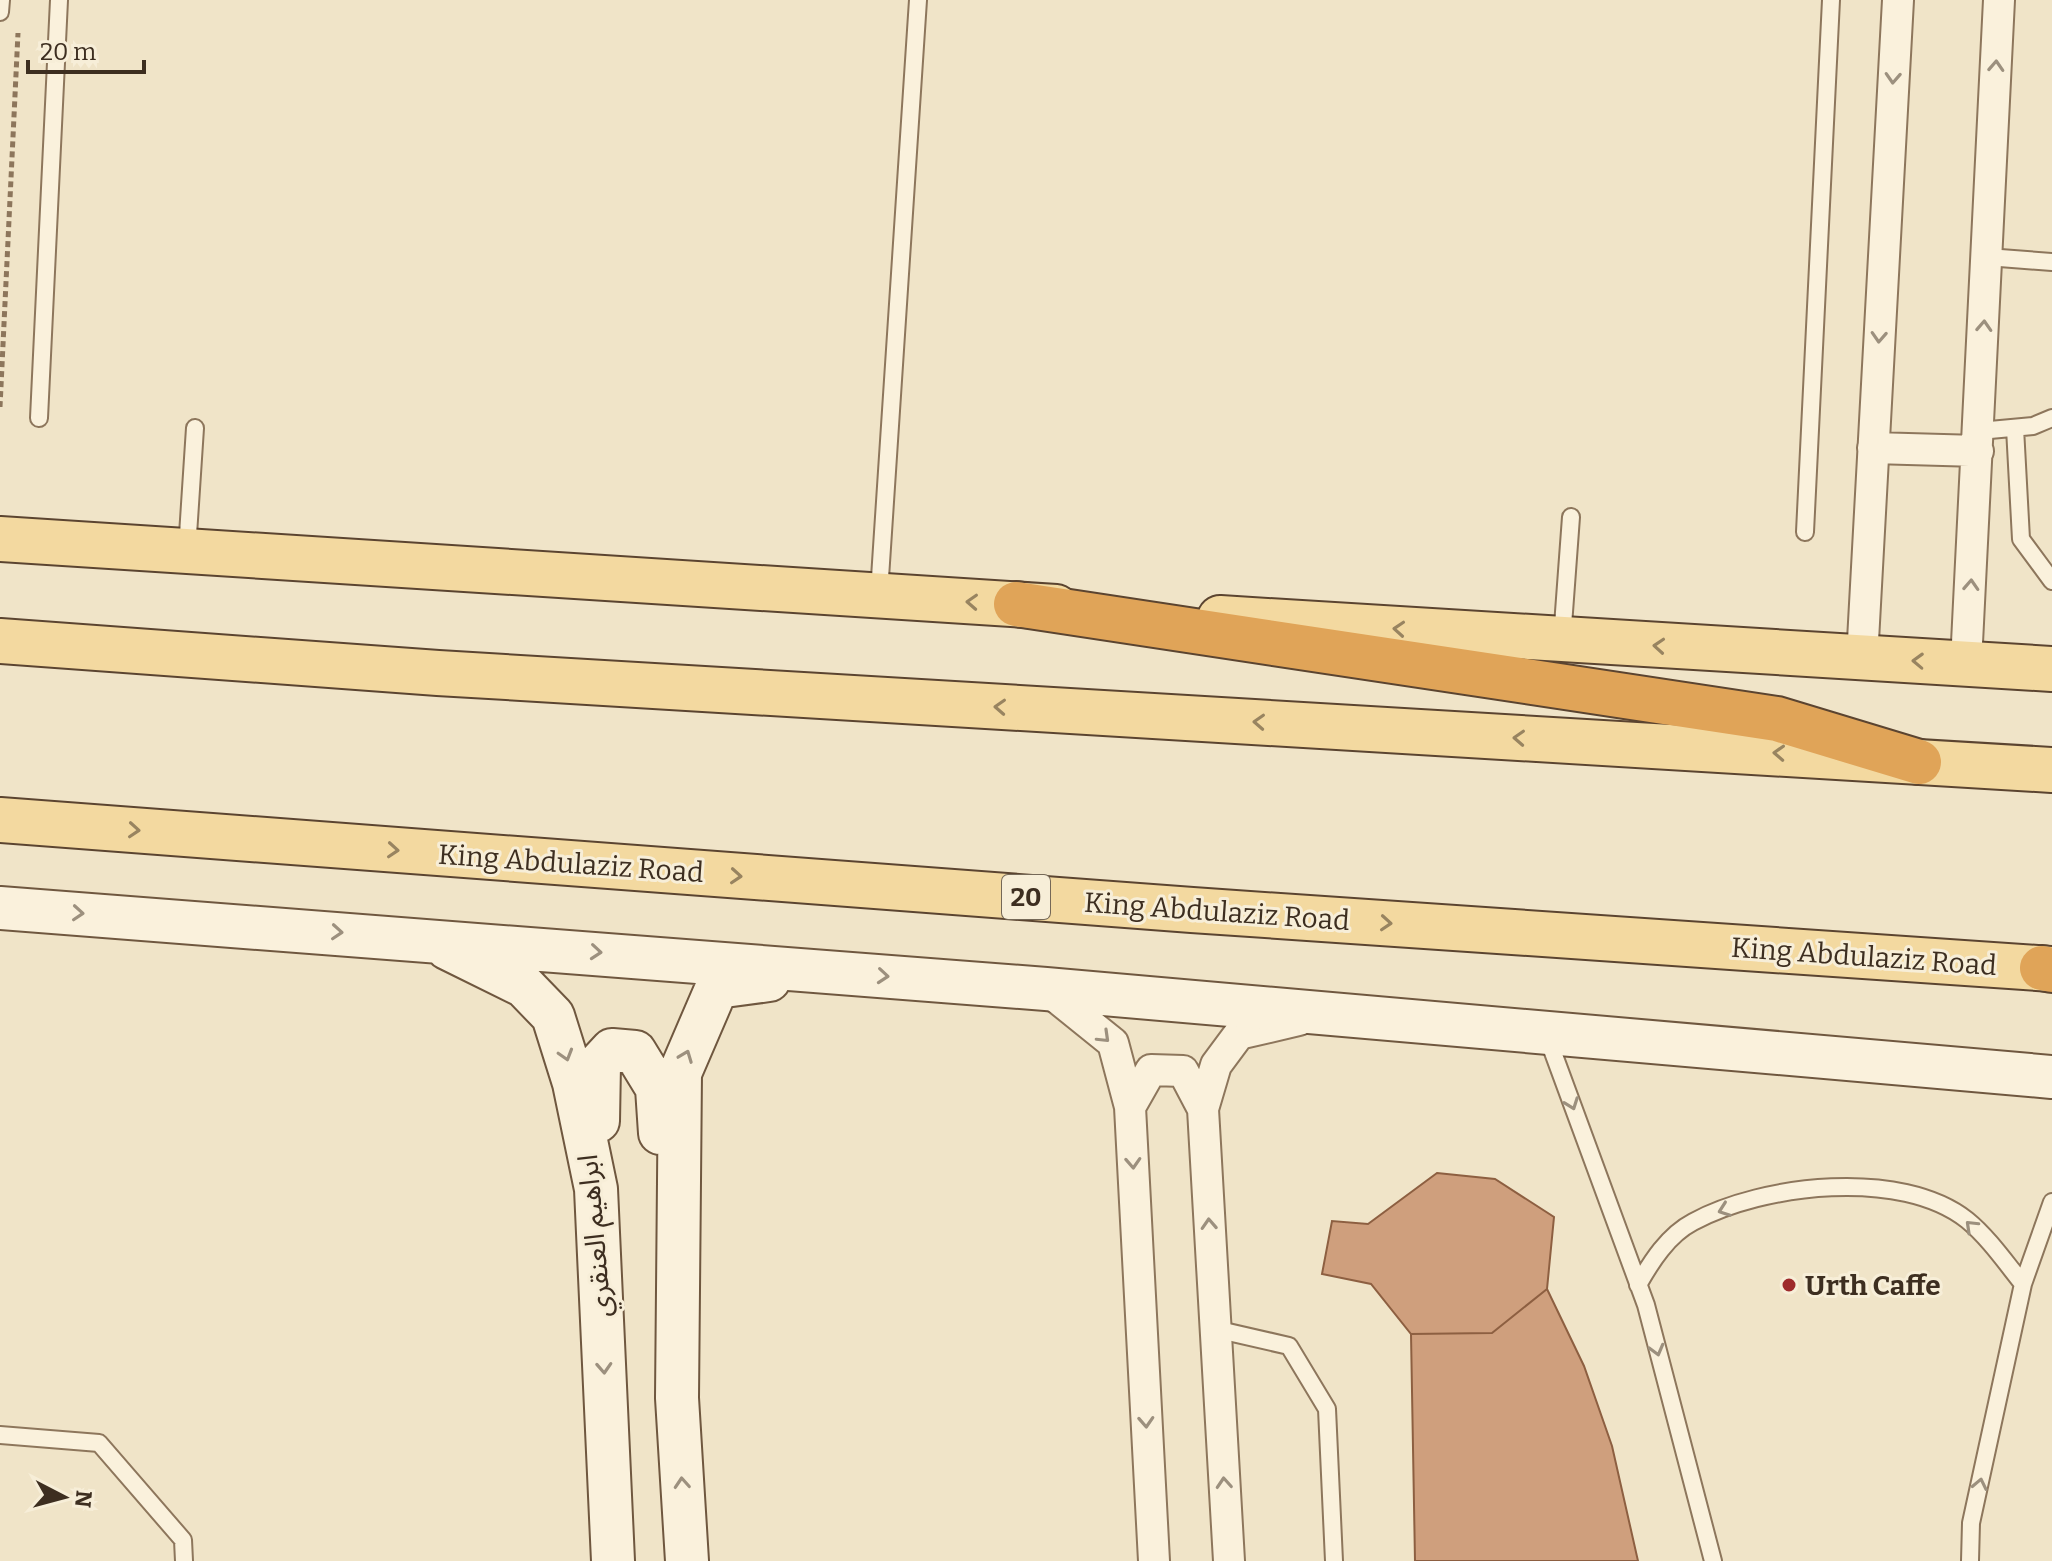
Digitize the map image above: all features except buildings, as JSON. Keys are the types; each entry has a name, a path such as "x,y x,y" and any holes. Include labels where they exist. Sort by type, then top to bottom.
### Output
{"highway":[{"path":"1016,604 1777,719 1919,762"}],"main road":[{"path":"0,539 2052,669"},
{"path":"0,641 438,673 2052,770"},
{"path":"1919,762 2052,754"},
{"name":"King Abdulaziz Road","path":"0,820 1192,910 2049,969"},
{"path":"0,908 829,971 2052,1077"},
{"name":"ابراهيم العنقري","path":"428,939 524,986 553,1016 574,1083 596,1189 613,1561"},
{"path":"677,1398 680,1073 717,987 829,971"},
{"path":"596,1189 599,1064 612,1050 635,1052 657,1088 687,1561"}],"street":[{"path":"1862,659 1898,0"},
{"path":"1966,663 1999,0"},
{"path":"1873,448 1979,441"},
{"path":"1046,989 1113,1043 1130,1107 1154,1561"},
{"path":"1229,1561 1203,1109 1216,1065 1239,1034 1323,1015"},
{"path":"1130,1107 1151,1070 1183,1071 1203,1109"}],"lane":[{"path":"0,12 1,0"},
{"path":"39,418 59,0"},
{"path":"879,596 918,0"},
{"path":"1805,532 1831,0"},
{"path":"1987,257 2052,262"},
{"path":"1979,441 2052,418"},
{"path":"187,551 195,428"},
{"path":"2015,428 2021,539 2052,581"},
{"path":"1562,640 1571,517"},
{"path":"1545,1031 1638,1285 1713,1561"},
{"path":"1638,1285 1655,1256 1691,1222 1751,1200 1830,1185 1909,1192 1966,1219 2023,1284"},
{"path":"1970,1561 1971,1523 2023,1284 2052,1202"},
{"path":"1215,1329 1289,1346 1327,1409 1334,1561"},
{"path":"0,1435 99,1443 183,1540 184,1561"}],"path":[{"path":"0,407 18,32"}],"place":[{"name":"Urth Caffe","path":"1789,1285"}]}
